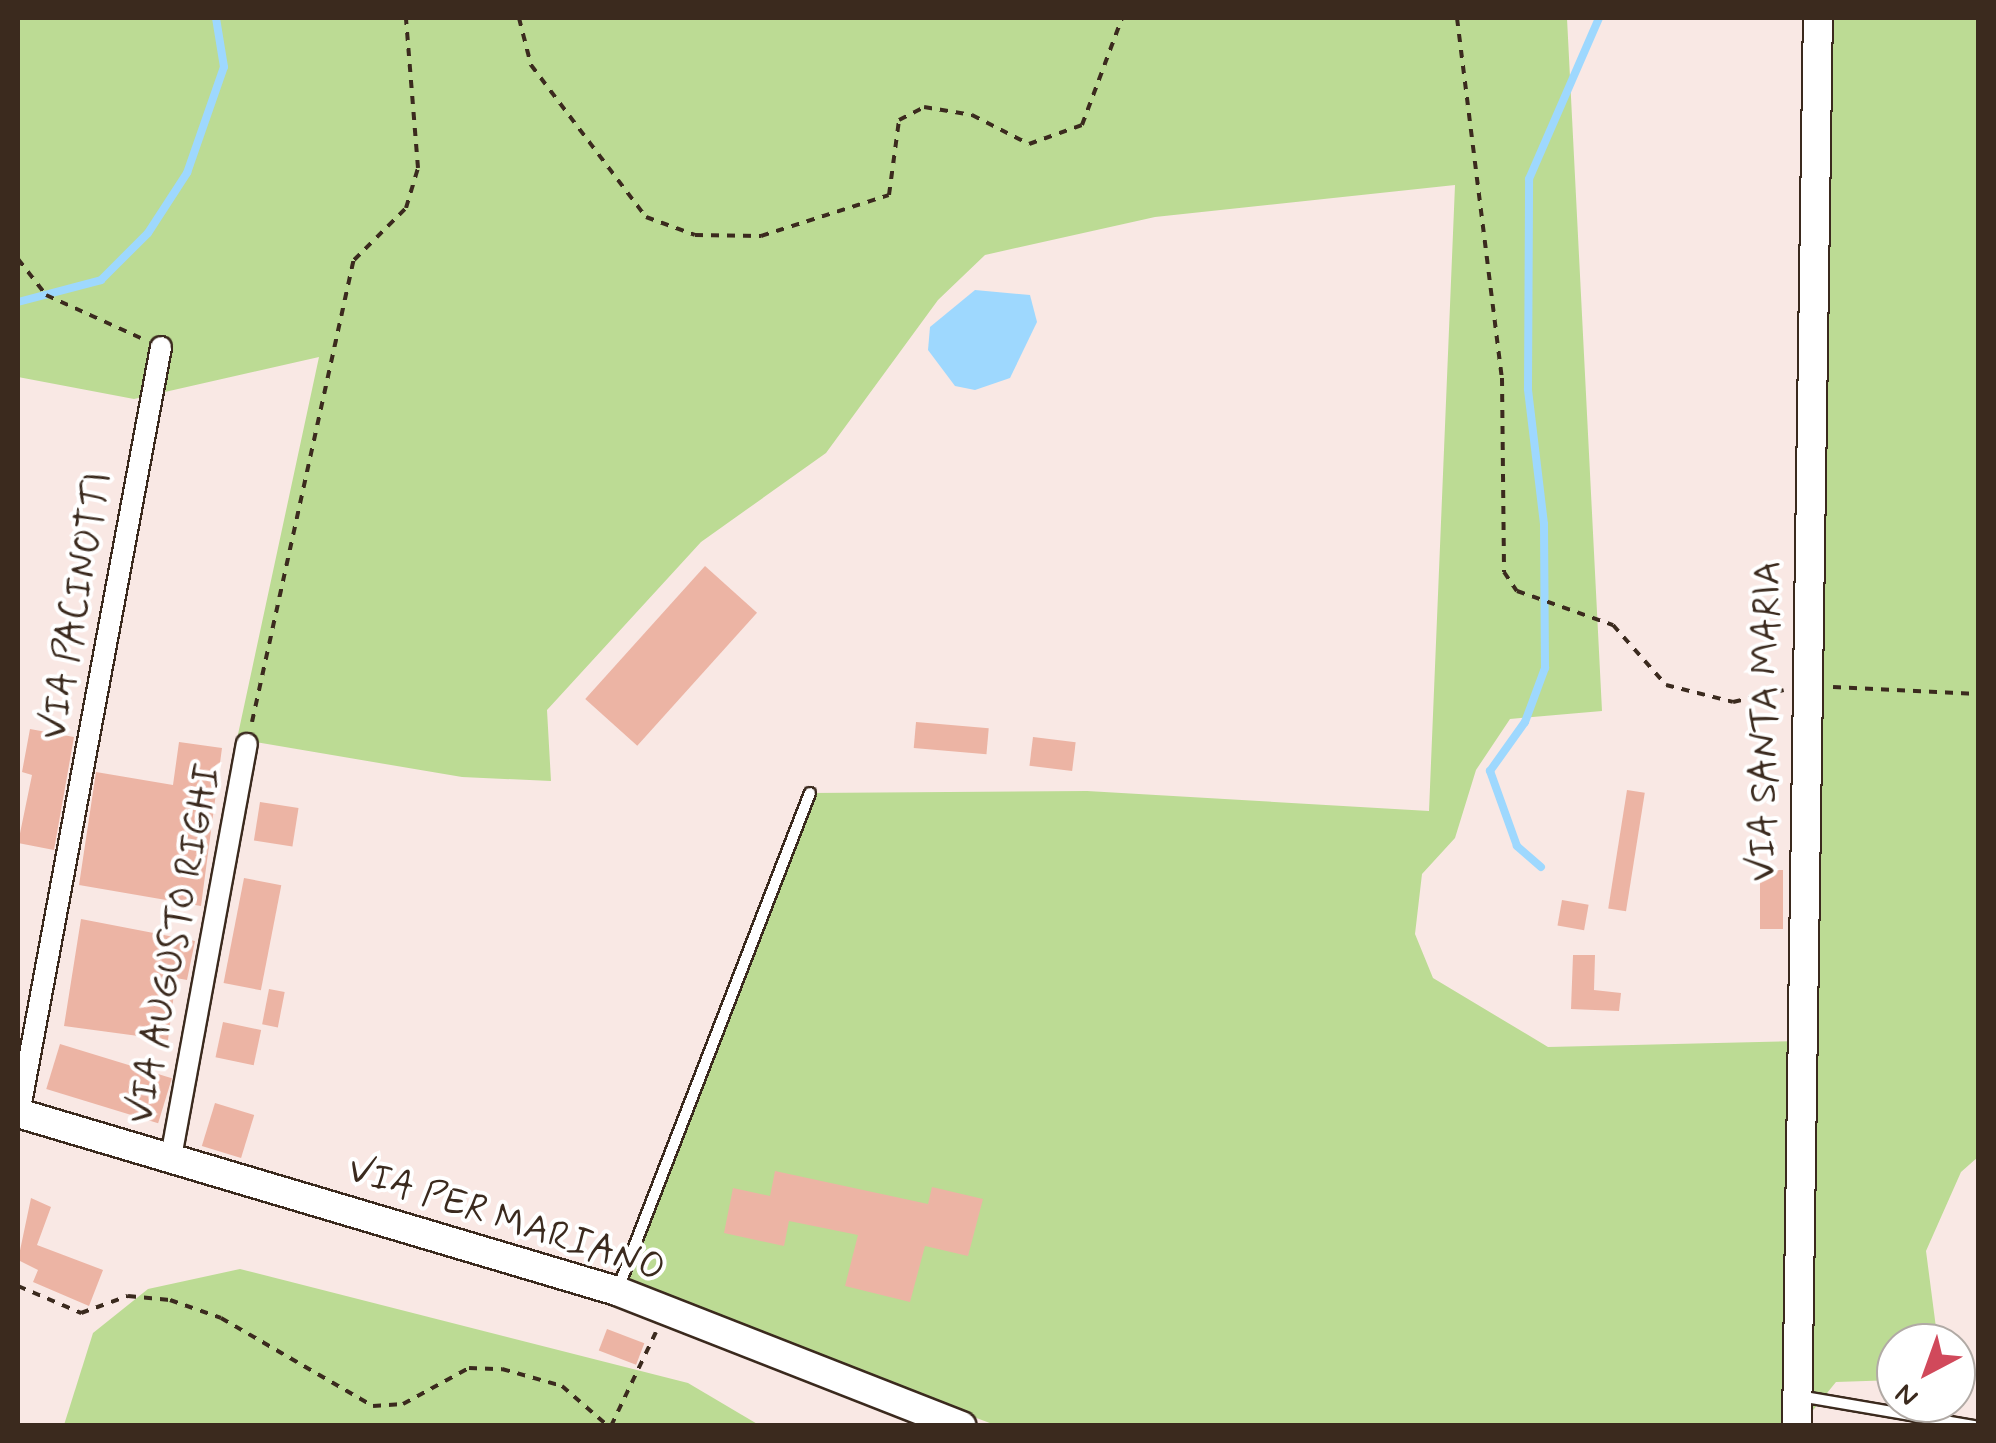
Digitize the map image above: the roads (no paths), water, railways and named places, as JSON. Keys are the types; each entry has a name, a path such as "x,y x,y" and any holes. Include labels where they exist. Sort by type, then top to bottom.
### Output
{"street":[{"name":"VIA SANTA MARIA","path":"1796,1426 1803,686 1818,18"},
{"name":"VIA PACINOTTI","path":"18,1114 161,347"},
{"name":"VIA AUGUSTO RIGHI","path":"171,1157 247,744"},
{"name":"VIA PER MARIANO","path":"18,1114 617,1291 962,1426"}],"lane":[{"path":"617,1291 810,793"},
{"path":"1798,1396 1974,1426"}],"water":[{"path":"975,290 1030,295 1037,322 1010,378 975,390 955,386 928,350 930,327"}],"waterway":[{"path":"18,302 101,280 148,233 187,173 224,67 216,18"},
{"path":"1541,867 1517,846 1490,771 1525,722 1545,668 1544,524 1528,389 1529,179 1599,18"}]}
